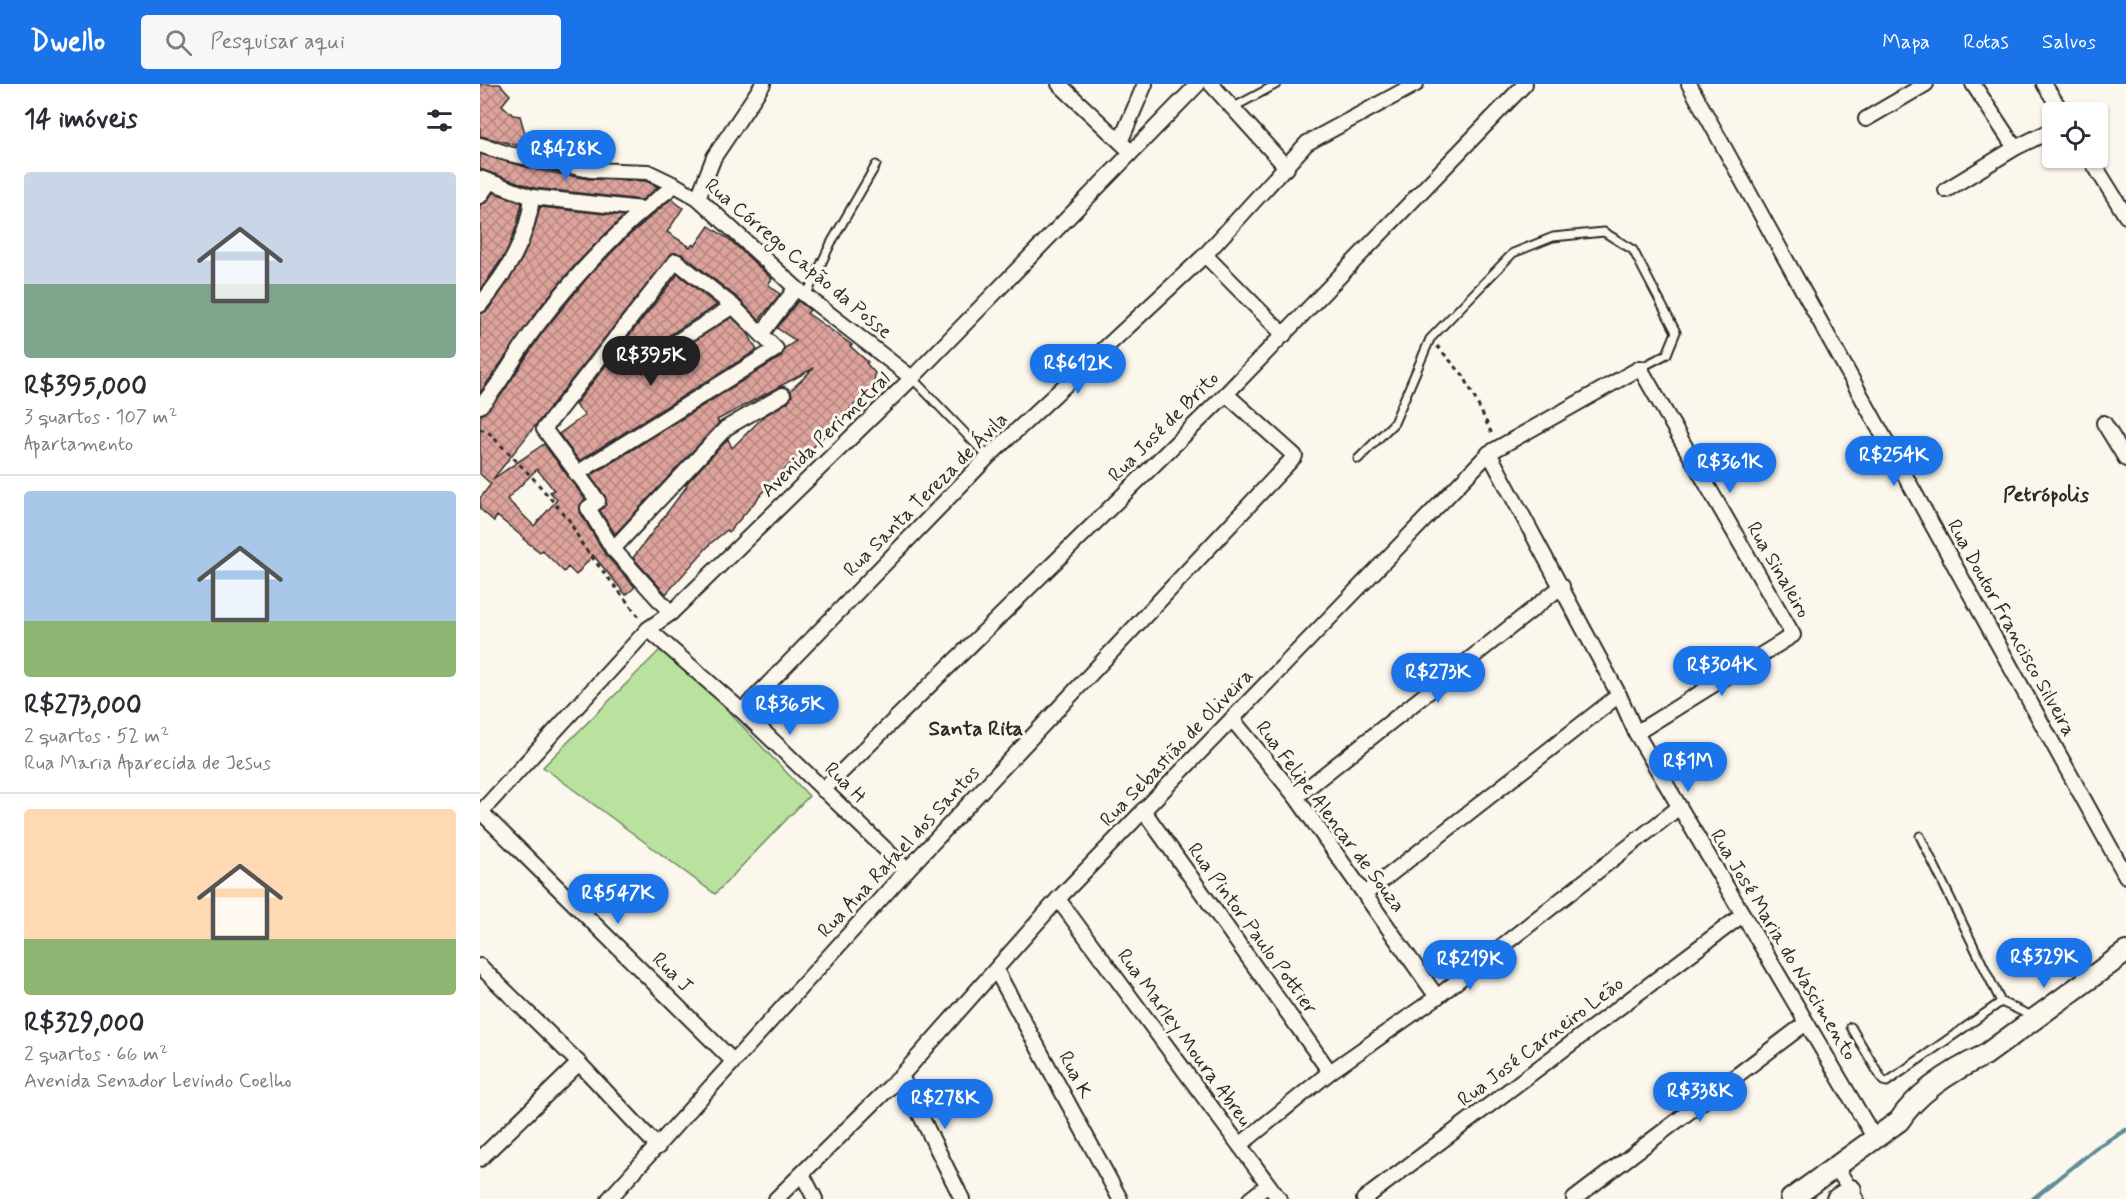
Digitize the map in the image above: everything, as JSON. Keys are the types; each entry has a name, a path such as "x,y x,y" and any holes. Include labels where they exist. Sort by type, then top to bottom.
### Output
{"street":[{"path":"698,198 714,157 763,84"},
{"path":"1059,84 1121,140 1131,152"},
{"path":"1121,140 1145,84"},
{"name":"Avenida Perimetral","path":"481,812 648,629 671,613 912,378 1198,84"},
{"path":"1211,84 1287,168"},
{"name":"Rua Santa Tereza de Ávila","path":"742,711 988,457 1205,255 1287,168 1307,143 1416,84"},
{"name":"Rua José de Brito","path":"823,790 1226,394 1525,84"},
{"name":"Rua Doutor Francisco Silveira","path":"1689,84 2126,876"},
{"path":"1866,119 1926,84"},
{"path":"1973,84 2014,147"},
{"path":"2047,85 2056,102"},
{"path":"1946,190 2014,147 2042,134"},
{"name":"Rua Córrego Capão da Posse","path":"480,145 509,154 590,170 648,172 675,185 698,198 801,292 912,378"},
{"path":"2096,168 2126,216"},
{"path":"480,196 484,181 532,197 642,209"},
{"path":"480,406 535,327 584,268 642,209 675,185"},
{"path":"480,305 499,282 517,252 530,222 532,197"},
{"path":"1205,255 1284,335"},
{"path":"576,474 776,349 733,306 676,261 544,429 576,474 598,501 588,508 613,549 671,613"},
{"path":"762,333 801,292"},
{"path":"616,337 642,364 733,306"},
{"name":"Rua Sebastião de Oliveira","path":"776,1199 901,1076 1058,899 1490,453 1640,368"},
{"name":"Rua Sinaleiro","path":"1636,733 1793,635 1640,368"},
{"name":"Rua Ana Rafael dos Santos","path":"609,1199 907,870 1295,456 1226,394"},
{"path":"613,549 726,428 783,395"},
{"path":"2104,423 2126,459"},
{"name":"Rua José Maria do Nascimento","path":"1490,453 1619,694 1636,733 1678,808 1875,1139"},
{"path":"1296,797 1562,586"},
{"name":"Rua H","path":"648,629 742,711 907,870"},
{"path":"1365,894 1619,694"},
{"name":"Rua Felipe Alencar de Souza","path":"1232,719 1296,797 1437,997"},
{"path":"1240,1145 1330,1072 1437,997 1678,808"},
{"name":"Rua Pintor Paulo Pottier","path":"1143,810 1330,1072"},
{"name":"Rua J","path":"481,812 733,1061"},
{"name":"Rua Marley Moura Abreu","path":"1058,899 1280,1199"},
{"name":"Rua José Carneiro Leão","path":"1364,1199 1741,916"},
{"path":"1791,1199 1899,1121 1910,1104 1960,1068 1985,1056 2126,952"},
{"path":"480,966 579,1063 658,1147"},
{"name":"Rua K","path":"996,970 1120,1199"},
{"path":"1574,1199 1806,1023"},
{"path":"480,1159 579,1063"},
{"path":"901,1076 962,1199"},
{"path":"1836,1167 1848,1196"},
{"path":"802,1174 815,1199"},
{"path":"1250,1199 1268,1185"}],"lane":[{"path":"1232,108 1277,84"},
{"path":"801,292 876,165"},
{"path":"1358,459 1394,423 1430,339 1514,253 1553,237 1604,232 1633,250 1676,332 1667,354 1640,368"},
{"path":"912,378 988,457"},
{"path":"1920,836 2001,1002 2022,1013 2038,1017"},
{"path":"1851,1027 1882,1081 1887,1082 2001,1002"}],"path":[{"path":"1430,339 1464,376 1493,434 1490,453"},
{"path":"480,429 488,432 532,477 569,520 583,546 648,629"}],"green space":[{"path":"665,645 809,796 715,894 543,767"}],"building":[{"path":"480,84 500,84 510,95 502,105 513,115 520,116 526,137 546,148 545,152 480,136"},
{"path":"480,154 537,170 589,179 646,181 658,187 642,200 534,188 480,169"},
{"path":"493,192 522,203 507,251 480,291 480,205 487,202"},
{"path":"671,199 683,208 667,232 690,247 693,244 695,246 709,226 730,240 772,279 768,284 780,294 759,320 739,299 682,254 672,253 493,479 544,444 585,499 580,505 580,512 605,554 635,587 626,595 593,555 576,575 568,567 564,572 542,550 540,552 497,516 494,521 480,509 480,498 491,484 480,474 480,417 502,394 542,333 589,276 624,240","holes":["537,469 554,490 550,492 557,500 534,526 507,499"]},
{"path":"540,207 624,216 576,264 543,303 480,393 480,314 487,311 497,298 522,259 534,230"},
{"path":"678,274 717,305 643,352 628,337"},
{"path":"798,301 810,310 807,313 852,345 850,346 868,362 866,363 875,373 874,384 798,463 795,460 772,482 729,532 727,530 711,543 666,594 633,558 687,486 686,484 728,439 732,448 764,416 788,402 792,396 791,390 814,368 717,420 719,423 615,534 600,511 606,504 605,496 590,476 781,357 785,348 796,341 777,328"},
{"path":"732,317 747,332 757,350 579,461 559,434 585,415 575,405 617,351 636,371 643,373"}],"waterway":[{"path":"2033,1199 2096,1148 2126,1130"}],"district":[{"name":"Petrópolis","path":"2046,495"},
{"name":"Santa Rita","path":"976,729"}]}
